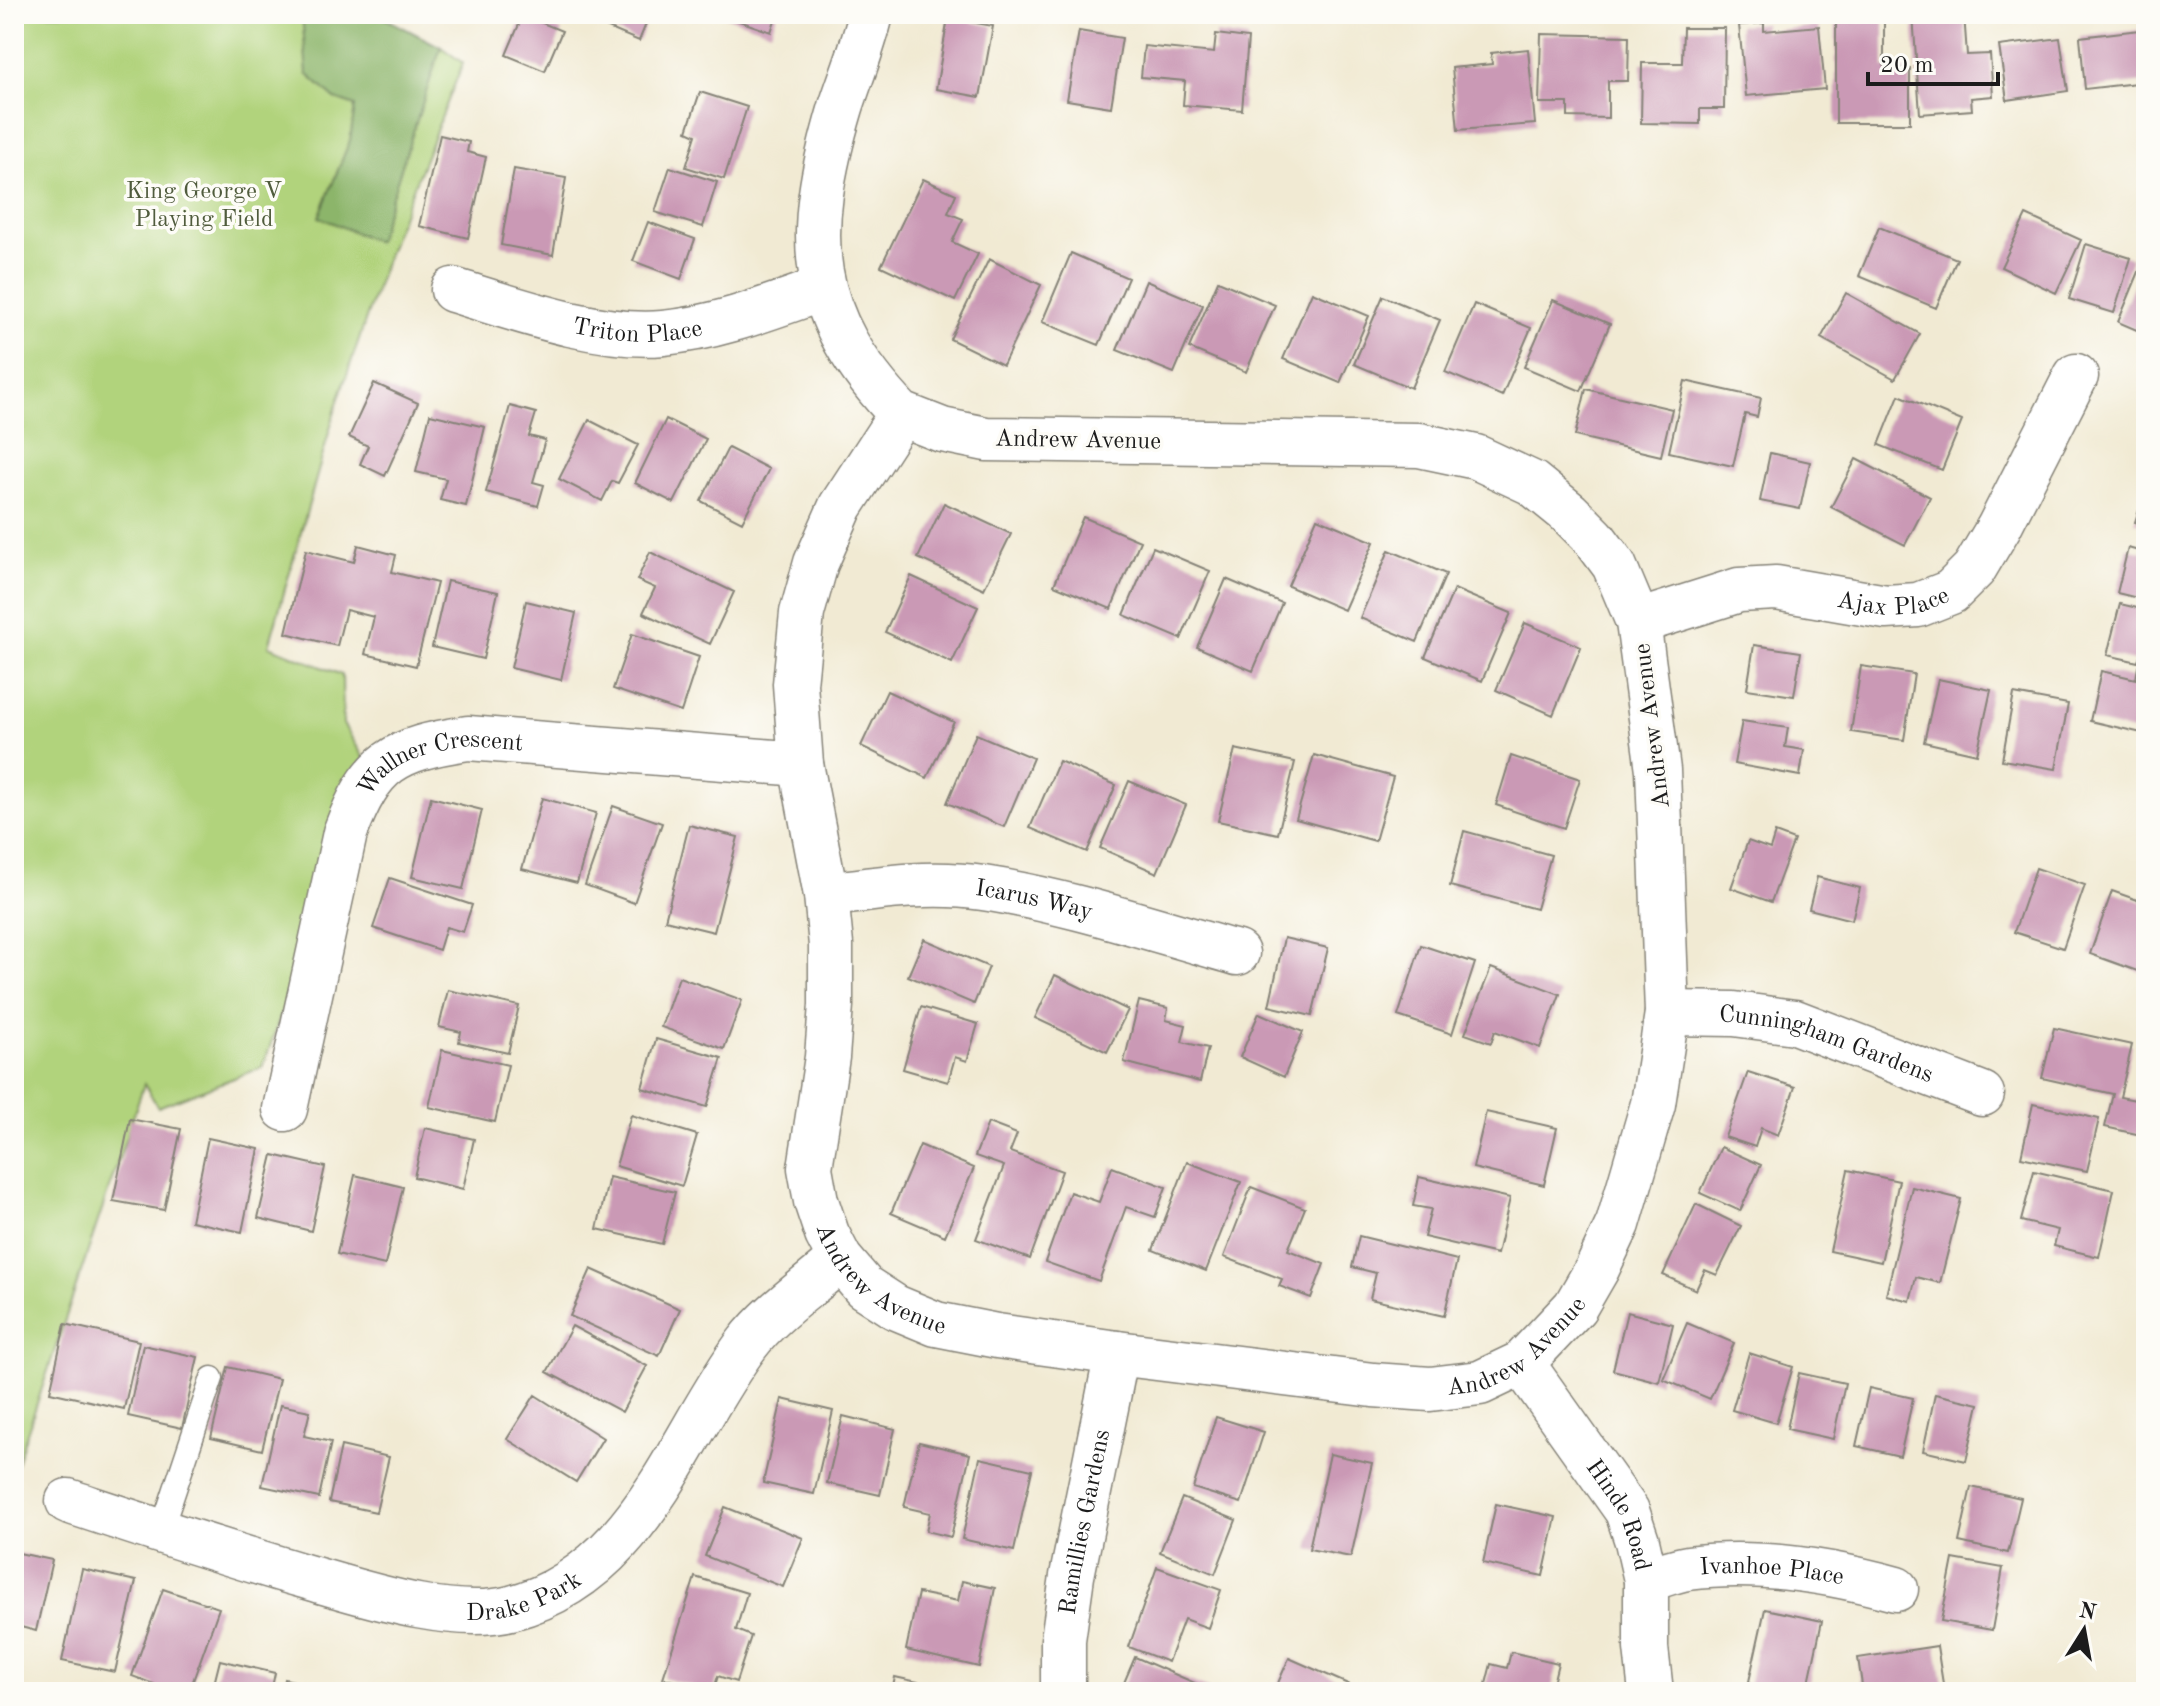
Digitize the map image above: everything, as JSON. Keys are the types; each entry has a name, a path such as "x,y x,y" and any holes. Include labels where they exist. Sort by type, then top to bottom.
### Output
{"street":[{"name":"Andrew Avenue","path":"871,14 824,171 817,258 822,289 844,343 870,383 901,414 942,430 986,439 1419,445 1476,457 1532,483 1569,513 1594,538 1614,565 1638,622 1658,770 1667,1013 1653,1104 1618,1224 1575,1307 1522,1363 1480,1383 1430,1389 1373,1385 997,1336 936,1324 895,1307 864,1287 840,1259 827,1234 810,1168 827,1057 831,945 826,895 801,764 795,684 802,613 816,563 841,506 901,414"},
{"name":"Triton Place","path":"453,290 551,319 604,330 661,333 728,322 822,289"},
{"name":"Ajax Place","path":"1638,622 1739,590 1776,588 1886,607 1918,605 1951,592 1974,569 1999,527 2076,376"},
{"name":"Wallner Crescent","path":"285,1109 345,833 356,803 375,776 398,754 427,744 468,738 801,764"},
{"name":"Icarus Way","path":"826,895 928,884 982,888 1045,900 1237,953"},
{"name":"Cunningham Gardens","path":"1667,1013 1734,1014 1795,1022 1982,1094"},
{"name":"Drake Park","path":"68,1501 272,1567 415,1605 463,1611 509,1608 549,1594 584,1573 618,1541 657,1489 747,1344 783,1304 840,1259"},
{"name":"Ramillies Gardens","path":"1063,1692 1063,1640 1072,1576 1117,1353"},
{"name":"Hinde Road","path":"1522,1363 1627,1511 1646,1580 1646,1648 1651,1692"},
{"name":"Ivanhoe Place","path":"1646,1580 1686,1568 1770,1567 1849,1577 1896,1589"}],"lane":[{"path":"161,1531 212,1378"}],"green space":[{"name":"King George V Playing Field","path":"14,14 377,14 441,47 463,63 393,239 337,404 269,646 342,675 343,724 367,763 263,1067 158,1107 144,1084 14,1472"},
{"path":"302,14 377,14 441,47 377,242 319,217 350,140 355,106 335,99 307,74"}],"building":[{"path":"575,14 650,14 639,41"},
{"path":"719,14 777,14 771,32"},
{"path":"1964,14 1967,55 1990,54 1993,96 1971,98 1972,110 1920,114 1913,15"},
{"path":"523,15 562,31 545,71 506,55"},
{"path":"948,18 993,26 980,97 936,89"},
{"path":"1836,21 1884,21 1884,68 1910,68 1910,123 1836,123"},
{"path":"1764,23 1764,31 1819,26 1825,89 1746,96 1739,25"},
{"path":"1683,28 1725,28 1724,109 1700,109 1700,124 1641,123 1642,63 1682,63"},
{"path":"2139,30 2145,82 2085,89 2080,37"},
{"path":"1079,31 1122,38 1111,107 1067,100"},
{"path":"1216,34 1248,38 1242,110 1183,105 1185,81 1141,77 1144,46 1214,53"},
{"path":"1541,34 1629,36 1628,81 1608,81 1608,118 1568,117 1568,103 1539,103"},
{"path":"2060,38 2068,91 2007,100 1999,46"},
{"path":"1528,49 1535,124 1458,130 1452,68 1492,64 1491,53"},
{"path":"700,92 747,107 724,179 686,167 696,135 687,131"},
{"path":"440,135 469,142 467,152 486,157 468,238 419,226"},
{"path":"670,167 717,182 703,227 655,212"},
{"path":"514,169 566,178 553,255 501,245"},
{"path":"923,179 956,194 948,213 963,219 952,242 978,254 955,301 881,266"},
{"path":"2026,215 2081,240 2056,293 2001,267"},
{"path":"648,222 695,239 681,279 633,261"},
{"path":"1879,227 1957,259 1936,308 1859,276"},
{"path":"2086,244 2131,258 2114,313 2069,299"},
{"path":"1071,253 1128,278 1099,345 1042,322"},
{"path":"2146,255 2146,334 2118,322"},
{"path":"989,259 1041,285 1003,365 950,339"},
{"path":"1146,281 1203,305 1174,373 1117,350"},
{"path":"1218,281 1275,305 1246,372 1189,348"},
{"path":"1312,292 1369,316 1340,383 1283,359"},
{"path":"1846,293 1920,334 1895,379 1821,338"},
{"path":"1383,296 1440,320 1411,388 1354,364"},
{"path":"1553,300 1610,324 1581,391 1524,367"},
{"path":"1474,304 1531,328 1502,396 1445,372"},
{"path":"1685,381 1761,398 1757,417 1745,414 1733,466 1669,452"},
{"path":"374,383 418,403 385,476 360,464 368,446 349,437"},
{"path":"1586,389 1672,409 1661,456 1575,436"},
{"path":"1899,395 1962,421 1942,470 1879,445"},
{"path":"510,406 536,413 529,436 545,440 533,482 544,485 538,506 486,492"},
{"path":"430,414 485,427 466,506 440,500 446,479 416,472"},
{"path":"666,419 706,439 674,503 635,483"},
{"path":"589,420 638,445 618,483 612,481 602,501 559,479"},
{"path":"728,448 769,469 742,522 701,501"},
{"path":"1770,453 1810,462 1800,509 1760,501"},
{"path":"1856,459 1930,497 1905,545 1831,507"},
{"path":"2146,489 2146,525 2135,522"},
{"path":"944,503 1011,534 984,589 918,558"},
{"path":"1083,517 1140,541 1111,609 1054,585"},
{"path":"1317,518 1374,542 1344,610 1288,586"},
{"path":"358,545 396,555 392,572 437,583 416,666 365,654 374,617 346,610 337,646 286,633 306,550 354,562"},
{"path":"1153,547 1210,571 1181,639 1124,615"},
{"path":"2128,548 2146,553 2146,600 2117,593"},
{"path":"1389,550 1446,574 1417,642 1360,618"},
{"path":"650,552 734,592 710,644 643,613 655,588 637,580"},
{"path":"911,576 978,607 952,663 885,632"},
{"path":"1226,579 1282,603 1253,671 1197,647"},
{"path":"447,581 498,592 483,659 432,647"},
{"path":"1454,589 1511,613 1482,681 1425,657"},
{"path":"526,601 576,613 561,680 511,668"},
{"path":"2120,604 2146,610 2146,653 2141,652 2138,662 2107,655"},
{"path":"1525,623 1581,647 1553,715 1496,690"},
{"path":"632,634 699,657 681,712 613,689"},
{"path":"1754,645 1801,652 1794,696 1747,689"},
{"path":"1861,666 1914,674 1904,740 1851,732"},
{"path":"2138,667 2146,669 2146,734 2090,721 2101,671 2136,679"},
{"path":"1938,679 1991,690 1977,754 1924,742"},
{"path":"887,691 954,722 927,778 861,746"},
{"path":"2014,694 2068,704 2056,769 2002,760"},
{"path":"1742,721 1788,728 1785,747 1804,750 1800,776 1734,764"},
{"path":"976,734 1033,758 1004,827 947,803"},
{"path":"1235,749 1295,762 1278,834 1218,821"},
{"path":"1314,755 1393,777 1375,841 1296,819"},
{"path":"1511,756 1580,779 1564,828 1496,805"},
{"path":"1059,761 1116,785 1087,852 1030,828"},
{"path":"1129,781 1186,805 1157,873 1100,848"},
{"path":"431,797 482,810 463,889 412,877"},
{"path":"542,798 596,813 577,883 522,869"},
{"path":"613,806 662,823 634,903 585,885"},
{"path":"689,825 738,837 714,932 665,920"},
{"path":"1464,831 1551,855 1536,909 1450,886"},
{"path":"1775,833 1794,840 1771,902 1731,888 1748,841 1770,849"},
{"path":"2036,868 2085,885 2063,948 2014,932"},
{"path":"1817,877 1860,888 1852,920 1809,909"},
{"path":"390,878 472,905 463,932 446,927 439,950 373,928"},
{"path":"2112,891 2146,903 2146,957 2140,972 2090,954"},
{"path":"1284,938 1328,948 1312,1016 1269,1006"},
{"path":"924,939 989,967 974,1004 908,976"},
{"path":"1421,945 1475,963 1452,1034 1398,1016"},
{"path":"1491,968 1560,994 1540,1048 1495,1031 1491,1043 1465,1034"},
{"path":"1055,975 1128,1010 1107,1052 1035,1018"},
{"path":"679,977 742,1000 724,1049 661,1027"},
{"path":"448,990 519,1006 508,1053 459,1042 461,1032 439,1027"},
{"path":"1139,1001 1168,1008 1166,1020 1186,1025 1182,1042 1208,1048 1200,1082 1124,1062"},
{"path":"921,1007 978,1024 967,1061 955,1057 948,1082 903,1069"},
{"path":"1259,1013 1303,1032 1284,1077 1240,1057"},
{"path":"2054,1028 2132,1045 2120,1097 2146,1102 2141,1135 2105,1127 2113,1094 2042,1078"},
{"path":"656,1039 722,1058 707,1107 642,1088"},
{"path":"442,1050 508,1065 495,1122 429,1107"},
{"path":"1748,1072 1795,1087 1778,1135 1761,1128 1755,1147 1725,1137"},
{"path":"2033,1104 2099,1119 2087,1171 2021,1157"},
{"path":"1486,1112 1557,1128 1544,1185 1473,1168"},
{"path":"631,1115 697,1135 682,1186 616,1166"},
{"path":"130,1119 181,1129 164,1210 113,1201"},
{"path":"988,1123 1017,1134 1010,1152 1062,1171 1030,1259 976,1239 1004,1166 975,1156"},
{"path":"425,1128 474,1139 463,1189 414,1177"},
{"path":"208,1138 259,1149 242,1232 191,1221"},
{"path":"920,1145 974,1168 945,1236 891,1213"},
{"path":"1721,1147 1761,1165 1740,1211 1700,1193"},
{"path":"273,1155 325,1167 311,1231 258,1218"},
{"path":"1187,1162 1241,1182 1206,1271 1153,1250"},
{"path":"1112,1167 1166,1187 1155,1217 1126,1207 1099,1281 1045,1262 1070,1192 1099,1202"},
{"path":"1848,1170 1899,1181 1881,1262 1830,1251"},
{"path":"2034,1171 2114,1190 2099,1257 2054,1246 2058,1230 2021,1221"},
{"path":"355,1175 403,1187 385,1265 337,1254"},
{"path":"609,1177 675,1192 662,1244 597,1229"},
{"path":"1419,1177 1510,1198 1497,1254 1424,1237 1431,1209 1413,1206"},
{"path":"1251,1187 1305,1208 1288,1250 1324,1264 1311,1298 1279,1286 1282,1279 1224,1257"},
{"path":"1912,1187 1961,1199 1940,1283 1916,1277 1910,1301 1886,1295"},
{"path":"1696,1204 1741,1226 1717,1275 1705,1270 1696,1290 1663,1275"},
{"path":"1359,1236 1457,1260 1444,1316 1370,1299 1376,1273 1352,1267"},
{"path":"591,1269 680,1309 659,1356 570,1316"},
{"path":"1627,1312 1673,1324 1659,1382 1613,1370"},
{"path":"1687,1323 1734,1343 1710,1399 1663,1379"},
{"path":"65,1324 139,1341 124,1409 50,1392"},
{"path":"572,1326 647,1366 622,1412 547,1372"},
{"path":"143,1345 198,1357 182,1428 128,1416"},
{"path":"1749,1353 1793,1367 1776,1423 1732,1410"},
{"path":"228,1367 279,1379 262,1450 211,1438"},
{"path":"1799,1373 1845,1383 1833,1439 1787,1429"},
{"path":"1869,1388 1913,1398 1900,1456 1856,1446"},
{"path":"1935,1394 1979,1404 1966,1461 1923,1451"},
{"path":"535,1395 603,1438 576,1482 507,1439"},
{"path":"782,1399 833,1411 814,1494 763,1483"},
{"path":"280,1405 310,1411 304,1436 331,1442 319,1498 262,1486"},
{"path":"843,1416 895,1429 880,1495 827,1483"},
{"path":"1216,1417 1264,1432 1241,1503 1193,1488"},
{"path":"919,1442 970,1454 951,1537 926,1531 930,1513 904,1507"},
{"path":"341,1446 389,1457 376,1512 329,1502"},
{"path":"1330,1454 1372,1463 1351,1557 1309,1549"},
{"path":"980,1458 1032,1470 1014,1551 962,1539"},
{"path":"1971,1487 2021,1498 2008,1553 1959,1542"},
{"path":"1182,1498 1236,1520 1215,1574 1160,1552"},
{"path":"1496,1504 1556,1517 1543,1576 1483,1563"},
{"path":"725,1507 803,1538 783,1587 705,1556"},
{"path":"14,1552 52,1560 36,1631 17,1626 14,1633"},
{"path":"1953,1559 2003,1568 1992,1630 1941,1621"},
{"path":"1157,1567 1221,1590 1208,1628 1184,1619 1168,1662 1129,1647"},
{"path":"82,1569 136,1581 115,1672 62,1661"},
{"path":"695,1577 747,1593 736,1630 751,1636 736,1682 718,1676 713,1692 663,1678"},
{"path":"962,1581 995,1588 979,1667 906,1650 918,1593 958,1601"},
{"path":"163,1589 219,1608 189,1692 151,1692 154,1684 132,1676"},
{"path":"1765,1609 1822,1621 1807,1692 1776,1692 1748,1686"},
{"path":"1937,1646 1944,1690 1863,1692 1858,1658"},
{"path":"1511,1652 1558,1663 1551,1692 1484,1692 1491,1664 1507,1668"},
{"path":"1135,1657 1211,1690 1120,1692"},
{"path":"1289,1658 1366,1692 1274,1692"},
{"path":"220,1660 275,1673 271,1692 212,1692"},
{"path":"895,1677 959,1691 959,1692 892,1692"},
{"path":"285,1679 339,1691 339,1692 282,1692"}]}
